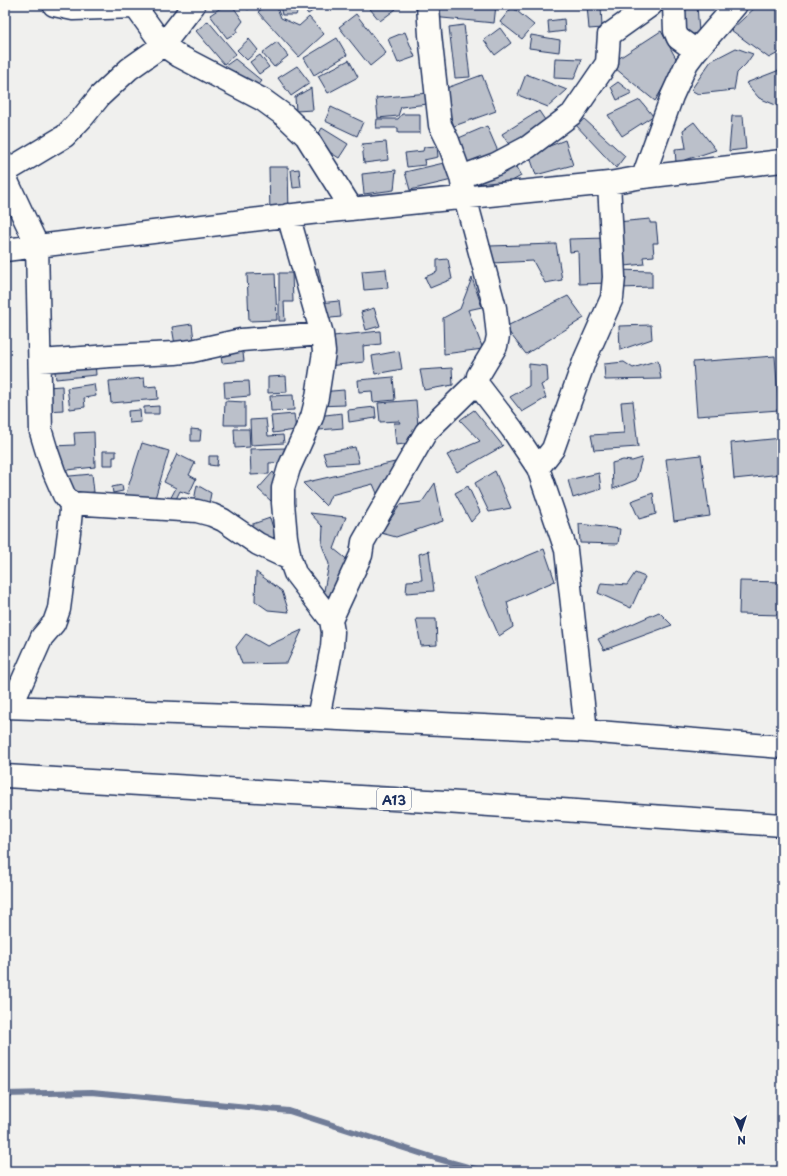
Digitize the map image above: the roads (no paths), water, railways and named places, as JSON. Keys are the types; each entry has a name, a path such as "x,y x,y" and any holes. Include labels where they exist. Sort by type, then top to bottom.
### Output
{"main road":[{"path":"54,5 72,9 135,6 163,45 178,56 263,100 285,116 306,136 352,208"},
{"path":"5,172 65,136 100,96 129,69 163,45 194,5"},
{"path":"428,5 440,125 448,142 463,187 495,308 498,336 496,346 478,376 477,382 478,386 512,429 538,468 566,550 586,731"},
{"path":"463,187 496,164 528,147 572,114 608,63 608,34 651,5"},
{"path":"674,5 675,31 678,38 696,51"},
{"path":"643,177 672,96 687,63 736,5"},
{"path":"5,250 352,208 463,187 609,183 643,177 782,161"},
{"path":"5,177 37,245 41,432 54,472 64,495 70,503 71,510 59,609 54,623 42,637 8,707 318,718 586,731 782,747"},
{"path":"538,468 553,449 585,359 612,298 614,277 609,183"},
{"path":"288,216 322,334 324,352 317,397 312,417 289,468 283,488 286,537 290,559 295,573 331,620 333,632 332,647 318,718"},
{"path":"40,361 175,353 192,351 241,340 322,334"},
{"path":"331,620 361,555 364,542 426,432 477,382"},
{"path":"70,503 197,511 223,520 258,544 290,559"},
{"name":"A13","path":"5,776 782,825"}],"waterway":[{"path":"5,1094 92,1092 289,1111 435,1158 482,1171"}]}
